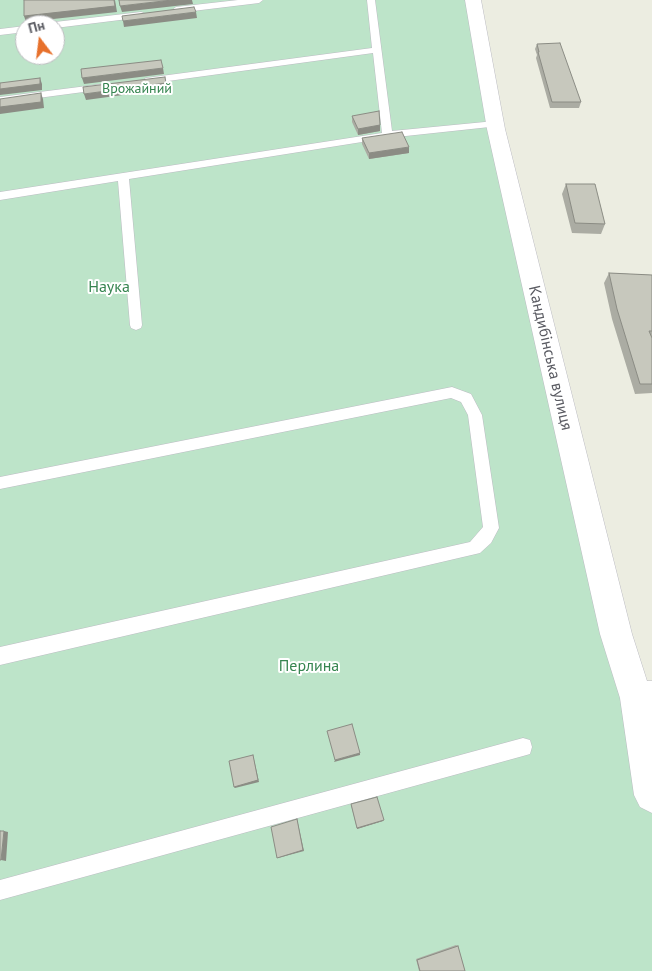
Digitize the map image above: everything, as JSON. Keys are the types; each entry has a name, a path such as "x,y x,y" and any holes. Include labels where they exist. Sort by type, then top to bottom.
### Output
{"street":[{"name":"Кандибінська вулиця","path":"473,0 495,124 616,634 644,697 652,794"}],"lane":[{"path":"162,12 259,0"},
{"path":"371,0 387,135"},
{"path":"65,24 152,13"},
{"path":"0,32 15,30"},
{"path":"136,82 377,50"},
{"path":"0,100 116,85"},
{"path":"0,196 387,135 495,124"},
{"path":"123,176 136,325"},
{"path":"0,483 452,392 466,398 474,415 491,528 485,538 474,548 0,656"},
{"path":"0,890 523,746"}],"green space":[{"name":"Перлина","path":"0,0 473,0 652,795 652,971 0,971"}],"building":[{"path":"24,0 114,0 115,6 33,15 24,15"},
{"path":"119,0 172,0 120,6"},
{"path":"194,7 196,12 123,21 122,16"},
{"path":"560,43 581,102 552,102 537,44"},
{"path":"161,60 163,68 82,78 81,69"},
{"path":"165,77 166,83 84,94 83,87"},
{"path":"40,78 40,84 0,89 0,83"},
{"path":"41,93 41,102 0,107 0,99"},
{"path":"379,111 380,125 358,129 352,116"},
{"path":"402,132 409,147 369,153 362,138"},
{"path":"566,184 595,184 605,224 575,223"},
{"path":"609,273 652,275 652,331 649,331 652,338 652,384 640,384 617,309"},
{"path":"352,724 360,753 335,760 327,731"},
{"path":"253,755 258,780 234,787 229,761"},
{"path":"377,797 384,820 357,828 351,804"},
{"path":"297,819 303,850 277,858 271,827"},
{"path":"0,831 4,831 1,860 0,860"},
{"path":"458,946 465,971 420,971 417,960"}],"park label":[{"name":"Врожайний","path":"137,89"},
{"name":"Наука","path":"109,287"}]}
